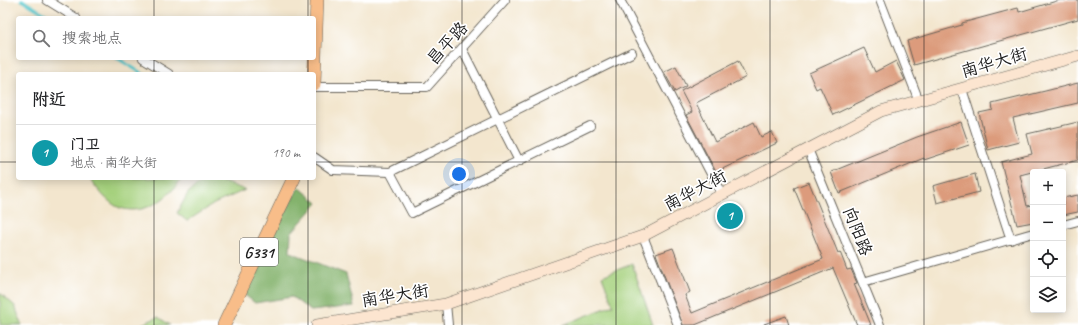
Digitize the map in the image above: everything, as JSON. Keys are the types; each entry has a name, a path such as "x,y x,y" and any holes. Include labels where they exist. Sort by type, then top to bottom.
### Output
{"highway":[{"path":"316,29 317,0"},
{"path":"314,72 315,60"},
{"name":"G331","path":"224,325 293,180"}],"main road":[{"name":"南华大街","path":"317,325 446,304 643,236 880,111 1078,56"}],"street":[{"path":"47,0 73,16"},
{"name":"昌平路","path":"316,86 427,87 505,0"},
{"path":"620,0 722,194"},
{"path":"880,0 919,101"},
{"path":"462,49 519,161"},
{"path":"316,159 333,170 390,172 632,53"},
{"path":"146,60 166,72"},
{"path":"962,89 1011,240"},
{"path":"390,172 412,213 590,126"},
{"name":"向阳路","path":"808,150 880,325"},
{"path":"1066,224 1078,221"},
{"path":"863,282 1030,234"},
{"path":"643,236 678,325"},
{"path":"446,304 448,325"}],"green space":[{"path":"91,180 181,180 156,204 138,210 129,210 115,206 103,195"},
{"path":"203,180 218,180 245,190 214,204 187,221 177,213 188,193"},
{"path":"299,187 318,203 291,233 290,252 346,274 354,306 311,311 292,297 255,303 241,292"},
{"path":"632,264 653,325 563,325 613,305 602,276"},
{"path":"0,293 15,306 22,325 0,325"},
{"path":"158,317 170,325 140,325"}],"building":[{"path":"1060,0 1078,0 1078,19 914,65 907,41 962,25 962,23 1018,8 1019,12"},
{"path":"864,48 875,72 896,61 905,80 833,115 820,87 816,89 809,73"},
{"path":"738,61 746,77 696,103 715,142 754,122 761,137 772,132 777,143 716,172 686,115 692,112 681,91"},
{"path":"676,66 686,86 675,92 664,72"},
{"path":"1078,83 1078,103 1013,118 1019,142 988,150 979,113 993,110 992,104"},
{"path":"961,122 969,145 924,160 924,158 839,193 831,172 917,137"},
{"path":"1078,122 1078,160 1043,169 1030,169 1030,172 1020,175 1027,206 1030,206 1030,223 1017,225 1001,162 1032,154 1027,134"},
{"path":"975,174 979,192 937,203 933,186"},
{"path":"809,182 838,253 840,252 847,270 851,269 857,283 854,284 871,325 857,325 833,268 695,325 683,325 656,254 673,248 690,292 685,295 692,313 823,259 794,188"},
{"path":"1078,195 1078,212 1066,214 1066,197"},
{"path":"786,316 789,325 764,325 764,324"}],"waterway":[{"path":"22,0 49,16"},
{"path":"120,60 140,72"}],"place":[{"name":"门卫","path":"730,216"}]}
